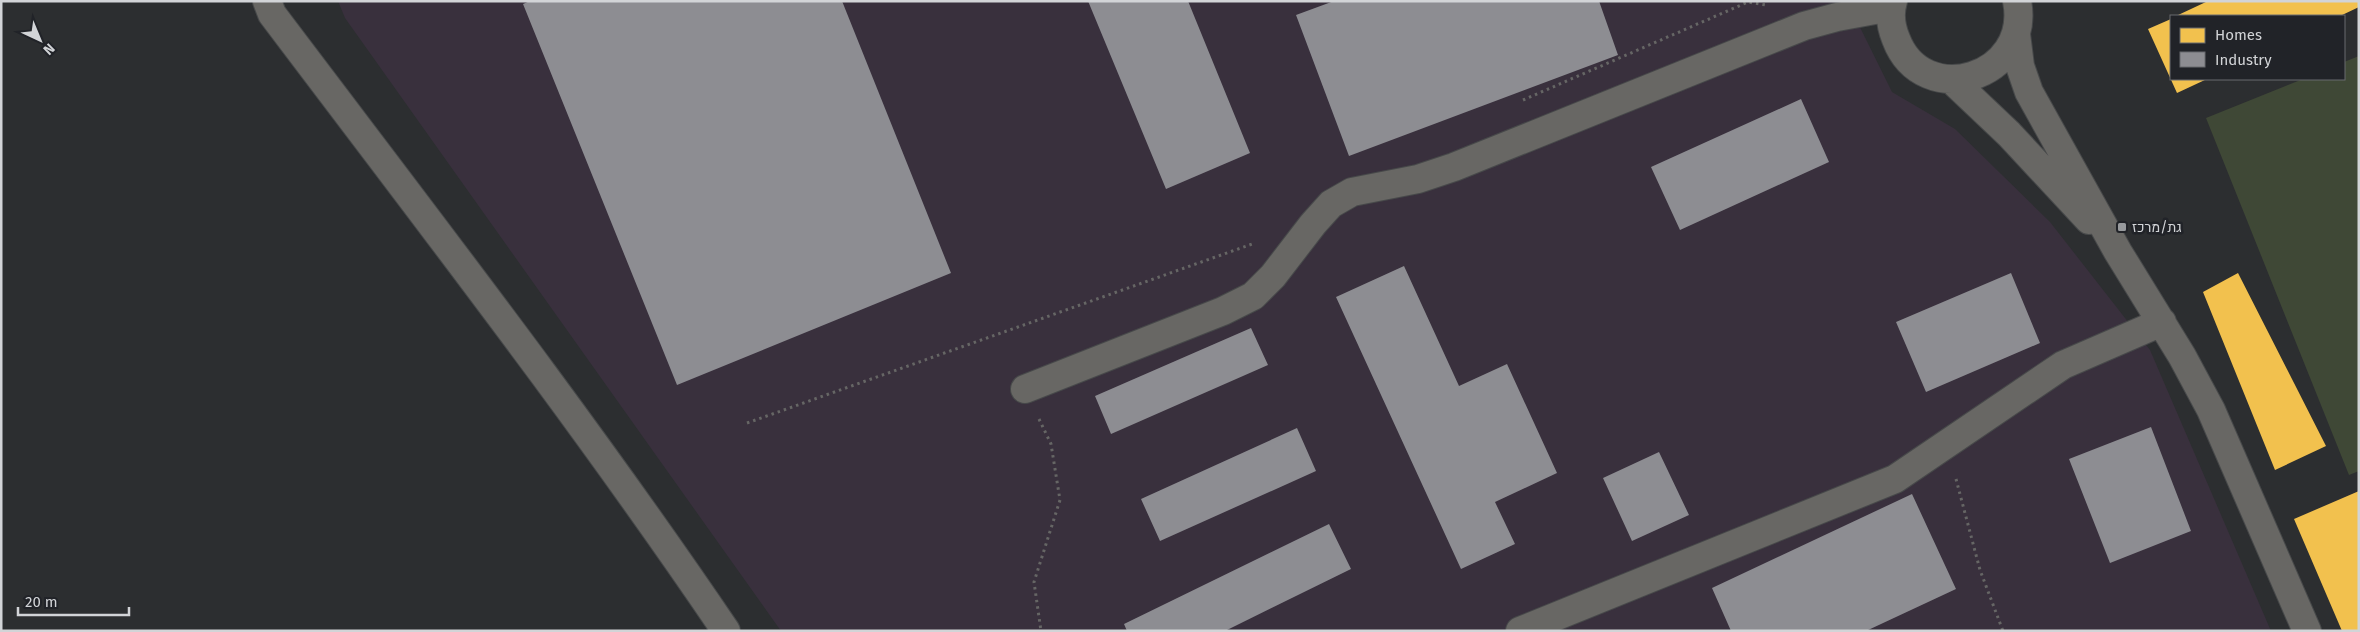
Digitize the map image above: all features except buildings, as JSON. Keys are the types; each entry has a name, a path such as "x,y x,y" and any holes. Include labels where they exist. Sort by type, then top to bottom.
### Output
{"street":[{"path":"267,1 272,14 485,297 683,567 726,631"},
{"path":"2017,1 2019,14 2016,34 2020,66 2029,92 2118,252 2162,322 2211,410 2307,631"},
{"path":"1025,389 1223,311 1253,296 1273,276 1313,224 1332,204 1352,192 1418,179 1454,167 1804,26 1892,4 1892,28 1899,48 1912,64 1931,75 1952,80 1973,77 1992,68 2006,53 2016,34"},
{"path":"1952,80 2009,134 2118,252"},
{"path":"1520,631 1895,479 2063,365 2162,322"}],"path":[{"path":"1025,389 1051,444 1060,500 1034,582 1041,631"},
{"path":"1946,443 1980,570 2004,631"}],"shaded area":[{"path":"338,1 1847,1 1892,92 1955,129 2050,222 2150,350 2271,631 781,631 345,18"}],"green space":[{"path":"2359,56 2359,471 2349,475 2206,118 2301,80 2345,80 2345,62"}],"place":[{"name":"גת/מרכז","path":"2122,227"}]}
